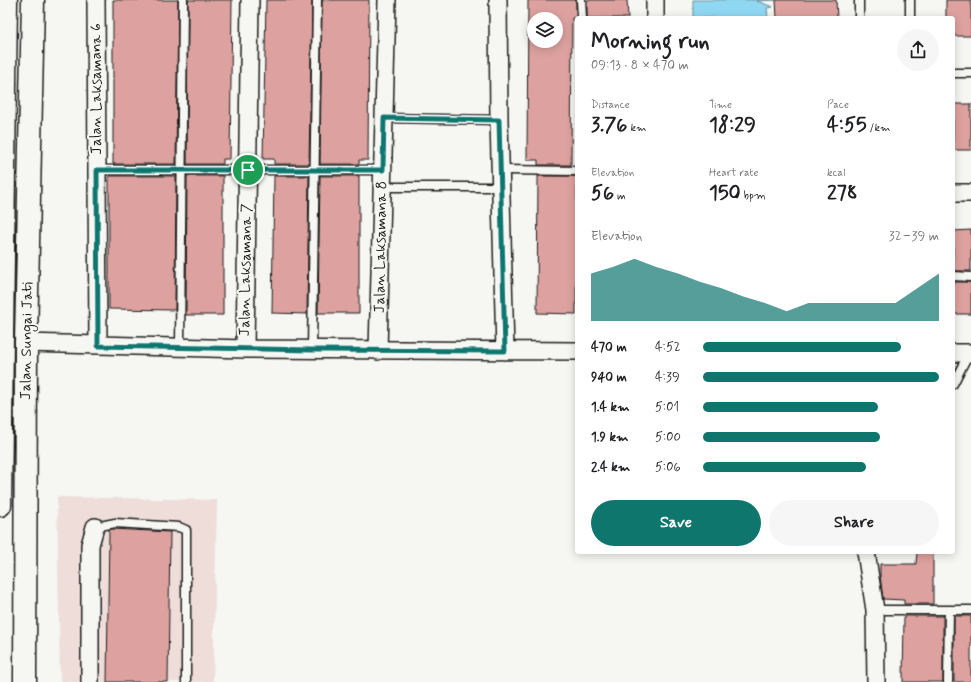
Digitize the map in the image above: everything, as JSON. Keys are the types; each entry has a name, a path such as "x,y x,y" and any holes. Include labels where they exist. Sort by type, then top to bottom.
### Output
{"main road":[{"name":"Jalan Sungai Jati","path":"25,682 26,343 33,0"},
{"name":"Jalan Sungai Jati","path":"0,505 4,14"}],"street":[{"name":"Jalan Laksamana 6","path":"96,0 98,346"},
{"name":"Jalan Laksamana 7","path":"245,349 250,0"},
{"name":"Jalan Laksamana 8","path":"378,351 387,0"},
{"path":"498,0 499,120 505,351"},
{"path":"655,0 655,16"},
{"path":"955,193 971,193"},
{"path":"26,343 245,349 575,352"},
{"path":"90,682 90,545 95,527"},
{"path":"866,554 875,610 876,682"}],"lane":[{"path":"180,347 183,0"},
{"path":"312,350 317,0"},
{"path":"581,0 582,16"},
{"path":"859,0 859,16"},
{"path":"910,0 910,16"},
{"path":"955,73 971,73"},
{"path":"384,118 499,120"},
{"path":"97,170 383,170"},
{"path":"501,170 575,171"},
{"path":"382,187 501,187"},
{"path":"955,276 971,277"},
{"path":"955,379 965,353"},
{"path":"95,527 114,523 179,526 186,530 186,682"},
{"path":"875,610 971,610"},
{"path":"948,682 949,610"}],"shaded area":[{"path":"57,497 217,500 213,682 60,682"}],"water":[{"path":"693,0 776,0 757,1 773,7 767,8 768,16 693,16"}],"building":[{"path":"113,0 178,0 176,164 113,164"},
{"path":"188,0 232,0 230,159 223,159 223,164 187,164"},
{"path":"266,0 312,0 309,164 274,164 274,159 263,159"},
{"path":"322,0 369,0 368,160 359,160 359,164 320,164"},
{"path":"528,0 576,0 576,16 575,18 572,18 571,165 538,165 538,160 527,160 528,48 563,48 563,12 528,12"},
{"path":"587,0 627,0 628,16 587,16"},
{"path":"776,0 836,0 837,16 777,16"},
{"path":"946,0 971,0 971,36 955,36 955,16 946,16"},
{"path":"955,104 971,104 971,150 955,150"},
{"path":"109,176 176,176 175,310 109,309"},
{"path":"187,176 223,176 223,315 186,315"},
{"path":"274,176 309,176 307,314 272,313"},
{"path":"320,176 359,176 359,313 318,313"},
{"path":"538,176 575,176 575,314 537,313"},
{"path":"971,230 971,271 955,271 955,231"},
{"path":"955,282 971,282 971,314 955,314"},
{"path":"109,530 170,532 168,682 107,682"},
{"path":"917,554 933,554 933,604 904,604 904,600 883,599 880,564 916,564"},
{"path":"904,616 943,616 943,682 903,682"},
{"path":"954,616 971,616 971,682 954,682"}],"route":[{"path":"384,118 499,120 505,351 378,351 98,346 97,170 248,170 383,170 384,118"}]}
